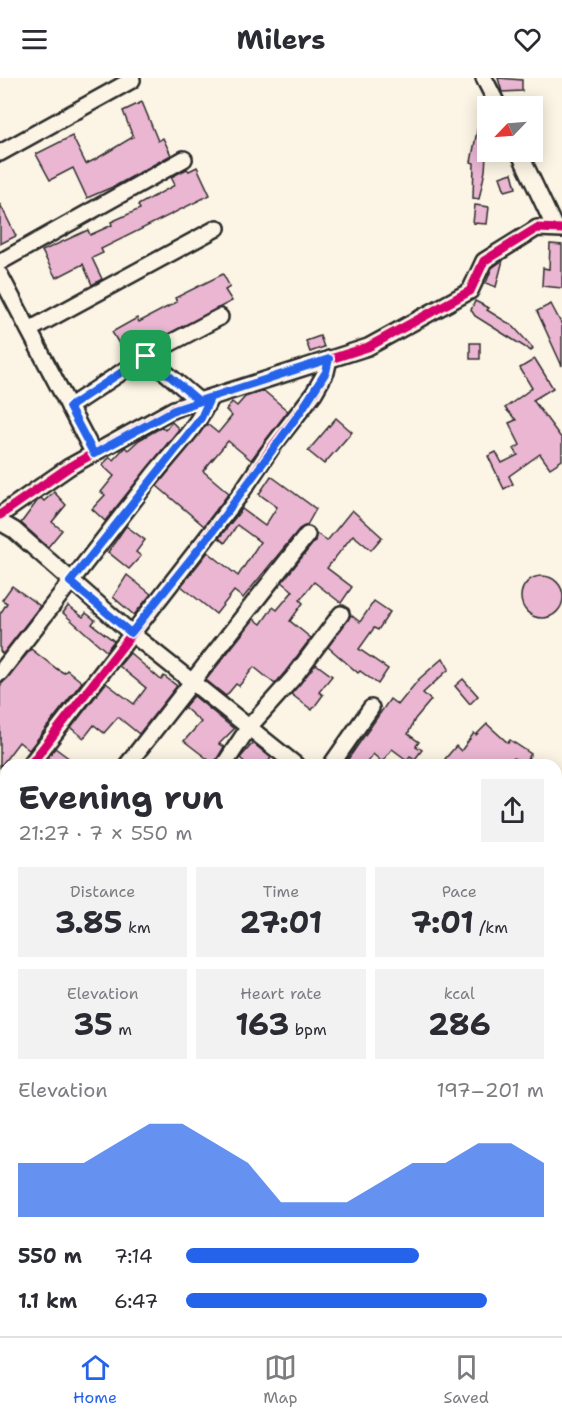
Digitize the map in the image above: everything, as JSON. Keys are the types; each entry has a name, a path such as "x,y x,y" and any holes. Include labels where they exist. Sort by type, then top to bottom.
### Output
{"street":[{"path":"484,78 493,96"},
{"path":"0,153 132,80"},
{"path":"0,262 184,159"},
{"path":"524,162 559,229"},
{"path":"29,330 217,228"},
{"path":"0,515 69,467 174,410 368,348 470,291 484,261 537,228 559,229"},
{"path":"0,275 94,454"},
{"path":"69,407 146,356 220,317"},
{"path":"146,356 204,399"},
{"path":"35,759 213,531 301,411 326,372 329,359"},
{"path":"0,674 201,418 204,399"},
{"path":"0,522 14,530 70,582 131,633 289,759"},
{"path":"132,759 307,535"},
{"path":"228,759 249,727 293,678 341,614"},
{"path":"335,759 371,708"}],"building":[{"path":"498,78 522,80 522,91 502,92"},
{"path":"142,102 158,141 163,138 171,155 117,185 87,198 73,168 50,180 36,154 72,136 86,164 133,137 123,111"},
{"path":"477,131 477,162 486,162 479,199 473,198 474,163 471,162"},
{"path":"197,167 210,195 101,249 103,253 92,258 102,279 92,285 83,264 56,278 42,251 88,230 90,235 112,225 111,222 140,209 138,205 175,185 171,177"},
{"path":"512,173 516,188 505,191 500,177"},
{"path":"0,204 16,236 0,244"},
{"path":"475,205 489,207 487,224 473,223"},
{"path":"550,244 562,245 562,288 542,286 543,268 549,269"},
{"path":"503,260 496,287 486,283 492,268"},
{"path":"223,274 230,287 225,290 232,301 139,349 135,341 122,349 112,332 137,318 139,322 177,302 175,298"},
{"path":"475,301 489,308 487,310 513,326 533,348 531,351 475,316 471,310"},
{"path":"551,304 562,325 562,366 537,311"},
{"path":"320,336 324,347 310,352 306,341"},
{"path":"470,343 480,343 480,359 470,359"},
{"path":"535,359 553,388 533,400 562,439 562,460 550,468 540,454 509,476 513,484 504,489 488,456 496,452 502,463 518,455 514,449 520,445 509,423 516,420 505,408 532,388 520,368"},
{"path":"264,391 288,411 251,460 228,441 203,471 229,493 204,526 157,486 207,424 218,433 232,416 226,410 232,402 237,406 245,397"},
{"path":"336,418 352,432 324,464 308,451"},
{"path":"172,422 179,429 105,521 92,509 105,495 101,492 114,476 102,465 110,457 113,460 125,447 128,450 139,440 162,427 165,430"},
{"path":"271,476 316,509 307,525 299,529 243,598 234,591 216,614 181,586 208,552 238,576 260,542 237,525 225,543 219,538 242,509 265,526 277,507 259,494"},
{"path":"54,492 66,505 52,522 62,530 48,547 21,523 38,500 41,498 44,501"},
{"path":"352,510 382,537 371,550 353,535 327,568 352,587 341,603 314,582 300,600 303,603 290,621 311,638 285,672 275,684 254,667 239,686 236,684 226,696 206,680 254,619 261,624 273,607 277,610 293,591 282,582 315,541 316,533 327,541"},
{"path":"126,526 145,540 136,552 141,556 129,569 108,552"},
{"path":"127,575 151,594 134,615 113,597"},
{"path":"542,576 550,577 557,582 562,589 562,605 557,612 550,617 542,618 534,617 527,612 522,605 521,597 522,589 527,582 534,577"},
{"path":"12,586 40,606 3,654 0,651 0,614 7,603 2,600"},
{"path":"374,601 390,612 378,630 374,628 359,649 388,669 378,684 360,671 358,673 328,647 351,615 360,622"},
{"path":"68,606 83,617 86,613 95,620 92,624 114,641 106,651 63,613"},
{"path":"31,649 57,669 64,673 67,670 82,682 29,750 19,742 6,759 0,759 0,686"},
{"path":"130,653 161,680 164,676 177,686 139,734 118,717 104,733 94,725 84,738 71,728 106,683 134,704 146,688 119,666"},
{"path":"443,658 449,669 423,693 431,700 415,719 408,734 419,742 416,746 422,750 415,759 410,756 406,759 392,749 384,759 379,759 373,754 369,759 348,759 390,699 398,705 419,679"},
{"path":"316,664 332,676 319,692 323,695 312,710 291,694"},
{"path":"463,679 478,696 470,704 455,686"},
{"path":"194,696 234,729 219,744 224,747 217,759 207,759 184,741 201,722 184,707"},
{"path":"487,724 508,743 510,740 531,754 528,759 445,759 456,746 461,751 474,733 476,735"},
{"path":"253,743 271,758 241,759"},
{"path":"55,748 70,759 46,759"}],"cycle path":[{"path":"0,515 69,467 174,409 368,347 470,291 484,261 537,228 562,229"},
{"path":"35,759 239,496 272,447 314,393 326,372 329,359"}],"route":[{"path":"146,356 199,401 329,359 326,372 301,411 272,447 213,531 131,633 70,582 201,418 210,398 174,410 94,454 69,407 146,356"}]}
